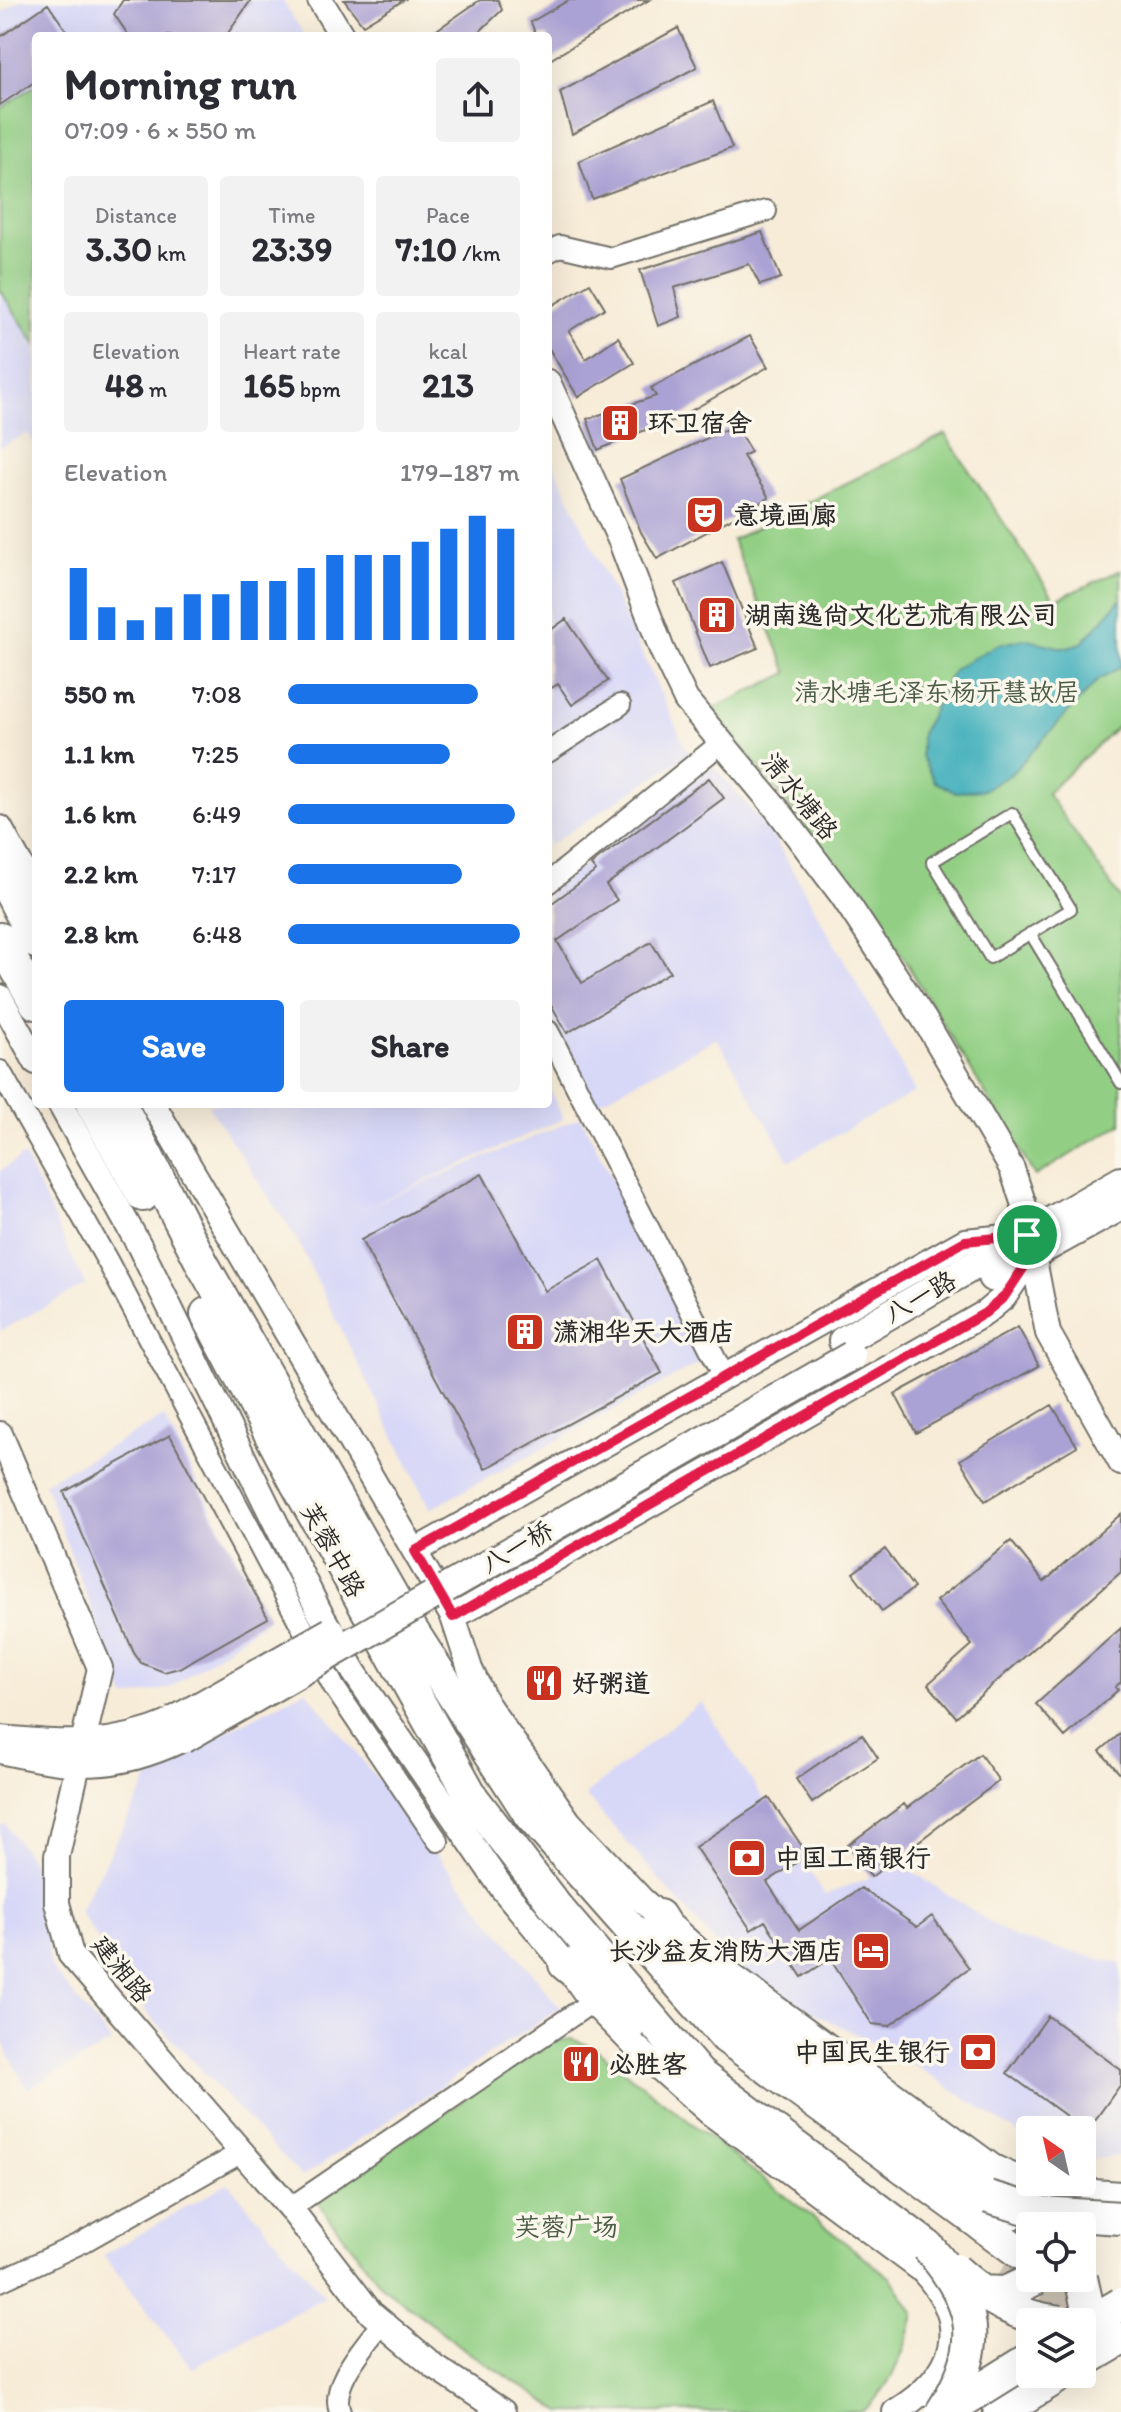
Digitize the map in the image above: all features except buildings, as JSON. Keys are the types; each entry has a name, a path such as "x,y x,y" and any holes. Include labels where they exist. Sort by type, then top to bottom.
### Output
{"main road":[{"path":"0,872 32,934"},
{"path":"0,939 32,996"},
{"name":"芙蓉中路","path":"94,1108 304,1498 466,1786 512,1853 612,1972"},
{"name":"芙蓉中路","path":"122,1108 203,1265 412,1631 531,1816 649,1927 726,2037 1016,2251"},
{"name":"八一路","path":"847,1348 1030,1245 1121,1181"},
{"name":"八一路","path":"1030,1245 1121,1206"},
{"name":"八一桥","path":"178,1730 847,1348"},
{"path":"649,1927 694,1971 750,2018 988,2197 1043,2213 1121,2218"},
{"path":"565,1964 701,2077 928,2247 981,2292 1016,2310"},
{"path":"612,1972 701,2077"},
{"path":"612,1972 758,2087 1016,2252"},
{"path":"988,2197 1016,2243"},
{"path":"928,2247 963,2294 972,2323 964,2369 943,2412"},
{"path":"981,2292 1005,2293 1016,2274"},
{"path":"1096,2324 1121,2304"},
{"path":"1096,2333 1121,2328"},
{"path":"1096,2337 1121,2338"},
{"path":"943,2412 1016,2368"},
{"path":"1000,2412 1039,2388"}],"street":[{"path":"320,0 340,32"},
{"path":"552,250 560,246 611,258 766,211"},
{"name":"清水塘路","path":"552,391 635,575 673,675 686,700 815,858 924,1019 1012,1169 1023,1202 1048,1333 1121,1463"},
{"path":"552,749 620,705"},
{"path":"552,880 720,744"},
{"path":"0,828 32,886"},
{"path":"0,997 32,1055"},
{"path":"552,1039 725,1378"},
{"path":"0,1071 108,1262 334,1687 438,1841"},
{"path":"62,1108 139,1245 319,1611 354,1672 502,1888 592,2002 709,2112 922,2270 943,2296 952,2318 951,2347 942,2373 921,2395 895,2412"},
{"path":"155,1108 453,1617 470,1669 486,1703 569,1822 649,1927 702,1954 993,2167 1018,2180 1046,2186 1121,2194"},
{"path":"415,1551 965,1241 1030,1245 1004,1297 985,1313 453,1617"},
{"name":"建湘路","path":"0,1434 100,1668 57,1856 57,1903 71,1955 290,2208 381,2324 435,2367 503,2412"},
{"path":"0,1751 42,1762 81,1755 126,1739 178,1730"},
{"path":"0,1738 81,1755"},
{"path":"290,2208 592,2002"},
{"path":"0,2281 83,2242 242,2152"},
{"path":"1096,2224 1121,2207"},
{"path":"952,2318 1016,2265"},
{"path":"340,2412 337,2404 342,2381 381,2324"},
{"path":"942,2373 969,2412"}],"lane":[{"path":"1012,813 1071,909 1030,933 990,958 932,862 1012,813"},
{"path":"1030,933 1121,1083"}],"shaded area":[{"path":"21,0 282,0 302,32 32,32 32,440 28,433 0,447 0,13"},
{"path":"552,461 689,754 552,843"},
{"path":"713,765 773,836 915,1092 789,1161 717,1038 597,1103 552,1018 552,890"},
{"path":"552,1094 563,1119 355,1212 581,1117 703,1361 430,1509 296,1238 210,1108 552,1108"},
{"path":"24,1155 85,1285 0,1331 0,1171"},
{"path":"164,1417 268,1619 170,1688 125,1698 44,1483"},
{"path":"306,1690 560,2008 302,2177 148,2014 79,1911 154,1769"},
{"path":"701,1702 825,1895 871,1877 895,1860 1014,1938 1121,1964 1121,2155 1096,2159 1096,2116 1016,2116 1016,2132 907,2060 746,1978 585,1795"},
{"path":"6,1824 37,1869 51,1967 112,2042 27,2089 0,2037 0,1827"},
{"path":"228,2183 325,2297 192,2368 103,2255"}],"green space":[{"path":"32,88 32,339 0,290 0,108"},
{"name":"清水塘毛泽东杨开慧故居","path":"945,434 1055,600 1121,570 1121,723 1047,793 1121,899 1121,1124 1035,1176 884,926 712,709 788,673 732,540"},
{"name":"芙蓉广场","path":"571,2039 593,2047 891,2278 914,2314 902,2354 889,2381 861,2412 562,2412 471,2354 382,2286 314,2198 551,2042"}],"water":[{"path":"1121,599 1121,667 1098,680 1011,774 983,790 955,792 935,782 921,756 921,734 954,669 997,645 1024,639 1063,648 1082,643"}],"tunnel":[{"path":"1004,2266 1062,2308"}],"place":[{"name":"环卫宿舍","path":"620,423"},
{"name":"意境画廊","path":"705,515"},
{"name":"湖南逸尚文化艺术有限公司","path":"717,615"},
{"name":"潇湘华天大酒店","path":"525,1332"},
{"name":"好粥道","path":"544,1683"},
{"name":"中国工商银行","path":"747,1858"},
{"name":"长沙益友消防大酒店","path":"871,1951"},
{"name":"中国民生银行","path":"978,2052"},
{"name":"必胜客","path":"581,2064"}],"route":[{"path":"1027,1235 1032,1255 996,1306 453,1617 415,1551 965,1241 979,1237 1027,1235"}]}
